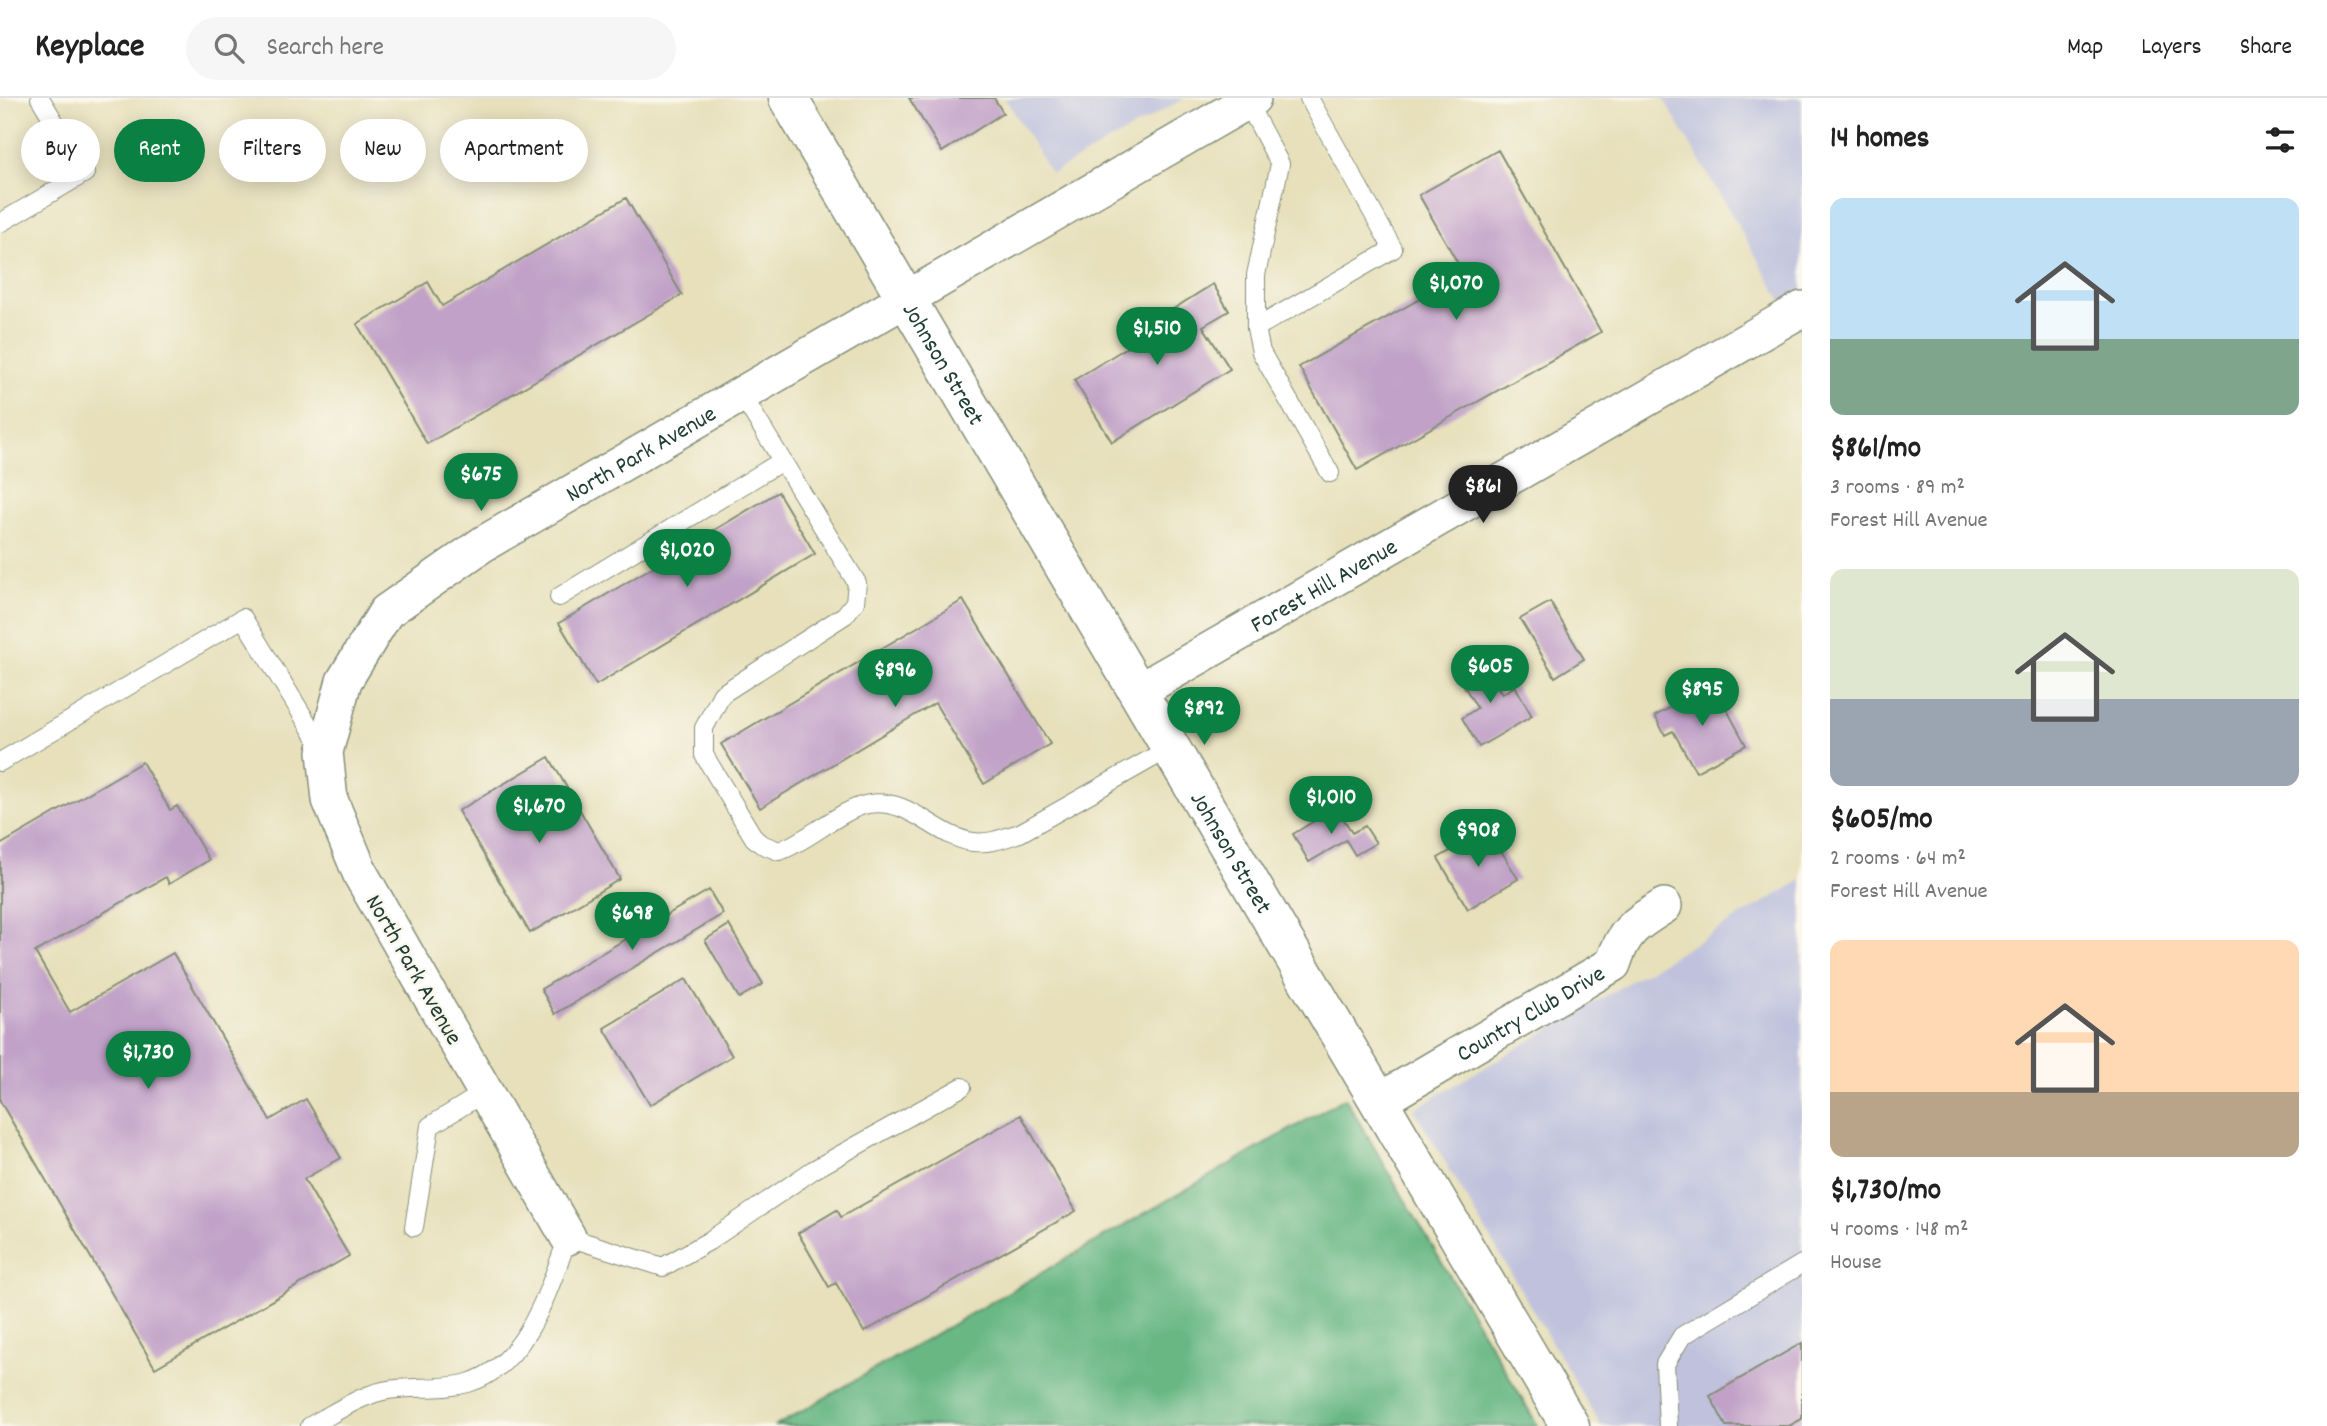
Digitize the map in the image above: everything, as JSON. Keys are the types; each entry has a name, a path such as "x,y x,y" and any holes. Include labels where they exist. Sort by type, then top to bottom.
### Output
{"street":[{"name":"Johnson Street","path":"788,98 1570,1426"},
{"name":"North Park Avenue","path":"568,1237 361,875 330,800 325,752 344,681 386,612 483,544 906,300 1234,104"},
{"name":"Forest Hill Avenue","path":"1137,692 1802,309"},
{"name":"Country Club Drive","path":"1379,1101 1614,964 1619,945 1634,925 1664,906"}],"lane":[{"path":"0,223 85,173 40,98"},
{"path":"1256,328 1393,248 1309,98"},
{"path":"1234,104 1280,164 1256,275 1256,328 1261,352 1329,473"},
{"path":"742,395 857,583 855,602 845,615 722,694 704,728 704,755 754,838 761,844 779,851 793,846 853,810 870,804 903,807 959,839 993,842 1020,833 1170,748"},
{"path":"559,597 782,461"},
{"path":"0,762 243,618 325,752"},
{"path":"310,1426 365,1397 384,1391 431,1389 469,1383 491,1373 509,1359 541,1311 568,1237 663,1267 709,1241 813,1170 962,1087"},
{"path":"414,1227 430,1126 485,1092"},
{"path":"1668,1426 1665,1364 1682,1336 1802,1265"}],"shaded area":[{"path":"1005,98 1185,98 1051,174"},
{"path":"1663,98 1802,98 1802,335"},
{"path":"1802,880 1802,1426 1601,1426 1414,1109"}],"green space":[{"path":"1345,1098 1538,1426 776,1426"}],"building":[{"path":"909,98 994,98 1003,113 942,152"},
{"path":"1498,150 1601,332 1357,470 1299,367 1464,274 1419,195"},
{"path":"626,198 682,295 427,444 357,324 428,282 442,306"},
{"path":"1213,284 1229,311 1203,326 1230,369 1112,442 1074,380 1163,325 1159,318"},
{"path":"778,492 815,554 596,685 559,623"},
{"path":"963,600 1050,744 984,784 935,703 760,808 721,744"},
{"path":"1550,602 1584,659 1555,677 1520,619"},
{"path":"1480,658 1502,694 1515,686 1532,716 1479,747 1462,718 1477,708 1456,672"},
{"path":"1713,684 1746,745 1696,772 1673,731 1665,735 1655,716"},
{"path":"549,757 620,879 530,933 458,811"},
{"path":"142,762 170,810 177,806 209,860 169,884 166,877 35,952 70,1012 173,953 270,1120 306,1099 341,1158 304,1179 349,1256 155,1368 0,1101 0,845"},
{"path":"1337,807 1352,833 1365,826 1376,843 1355,855 1346,840 1309,862 1293,834"},
{"path":"1488,829 1518,879 1468,909 1438,858"},
{"path":"709,890 723,914 555,1014 541,989"},
{"path":"729,925 763,984 739,998 705,940"},
{"path":"686,979 732,1056 650,1105 604,1028"},
{"path":"1021,1115 1076,1211 864,1332 836,1283 829,1287 798,1233 837,1210 841,1217"},
{"path":"1802,1343 1802,1419 1789,1426 1726,1426 1710,1396"}]}
